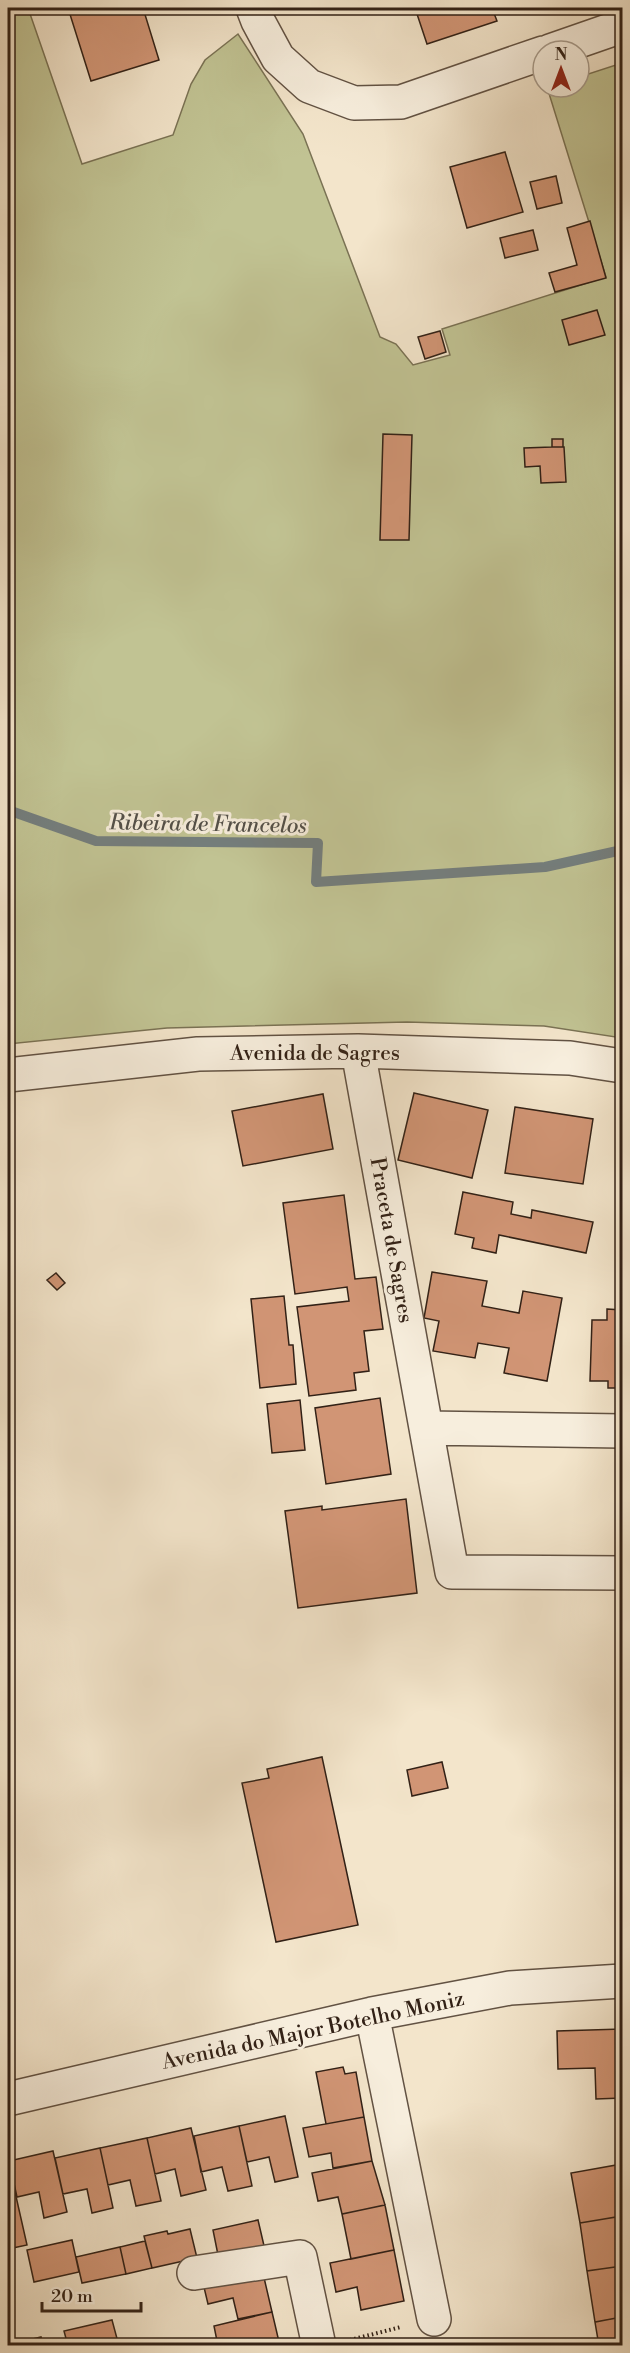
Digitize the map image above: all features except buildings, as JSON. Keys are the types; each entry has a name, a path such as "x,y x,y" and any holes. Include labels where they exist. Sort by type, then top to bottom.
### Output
{"street":[{"path":"254,8 258,21 278,58 309,86 354,103 401,102 531,58"},
{"path":"585,39 622,26"},
{"name":"Avenida de Sagres","path":"8,1074 198,1054 358,1051 570,1058 622,1066"},
{"name":"Praceta de Sagres","path":"358,1051 452,1572 622,1573"},
{"path":"426,1428 622,1431"},
{"name":"Avenida do Major Botelho Moniz","path":"8,2099 372,2014 510,1988 622,1981"},
{"path":"372,2014 434,2319"},
{"path":"194,2272 300,2256 333,2343"}],"path":[{"path":"333,2343 434,2319"}],"green space":[{"path":"8,8 28,8 82,164 173,135 191,84 205,60 238,34 303,134 380,337 396,344 413,365 450,355 442,329 606,277 551,99 591,99 591,73 622,63 622,1038 544,1026 407,1022 167,1028 8,1044"}],"waterway":[{"name":"Ribeira de Francelos","path":"8,810 96,841 318,843 316,882 545,867 622,850"}]}
